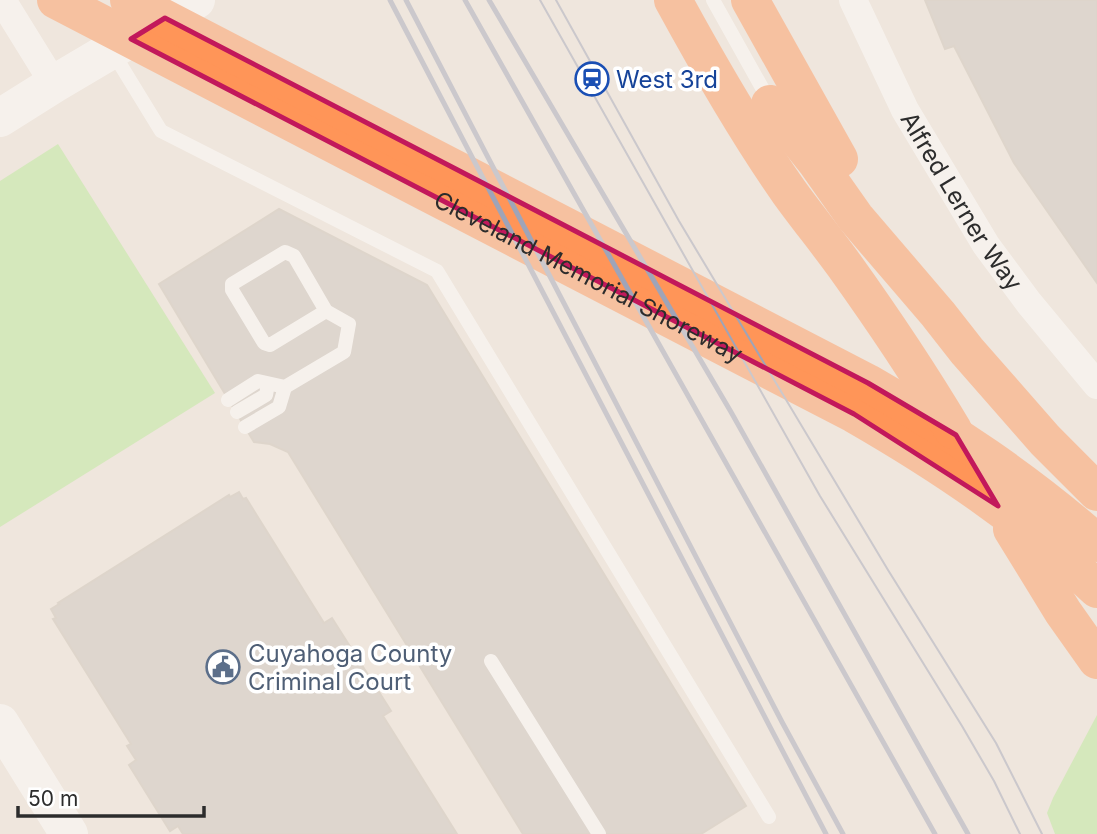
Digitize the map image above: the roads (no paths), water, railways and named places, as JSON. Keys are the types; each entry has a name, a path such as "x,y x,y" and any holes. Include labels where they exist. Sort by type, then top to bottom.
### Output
{"highway":[{"name":"Cleveland Memorial Shoreway","path":"56,0 853,414 928,457 966,483 1035,534 1094,585"},
{"name":"Cleveland Memorial Shoreway","path":"129,0 868,383 994,461 1049,502 1097,543"},
{"path":"673,0 762,152 921,377 1033,564 1097,660"},
{"path":"750,0 848,175 938,314"},
{"path":"770,104 879,292 921,377"},
{"path":"770,104 855,217 967,351 1021,414 1097,492"}],"street":[{"path":"2,0 54,84"},
{"path":"0,118 196,0"},
{"name":"Alfred Lerner Way","path":"852,0 905,110 986,245 1029,303 1097,385"},
{"path":"0,723 69,834"}],"lane":[{"path":"713,0 770,104"},
{"path":"111,50 161,131 437,271 769,817"},
{"path":"232,406 266,394 268,384 285,387 344,352 349,324 326,311 294,256 285,252 232,284 232,290 264,344 270,345 326,311"},
{"path":"246,427 279,407 285,387"},
{"path":"491,661 599,834"}],"tram line":[{"path":"540,0 820,496 962,726 994,781 1020,834"},
{"path":"556,0 679,221 888,570 996,743 1042,834"}],"railway":[{"path":"390,0 826,834"},
{"path":"406,0 843,834"},
{"path":"465,0 935,834"},
{"path":"489,0 731,412 968,834"}],"place":[{"name":"West 3rd","path":"592,79"},
{"name":"Cuyahoga County Criminal Court","path":"223,667"}]}
